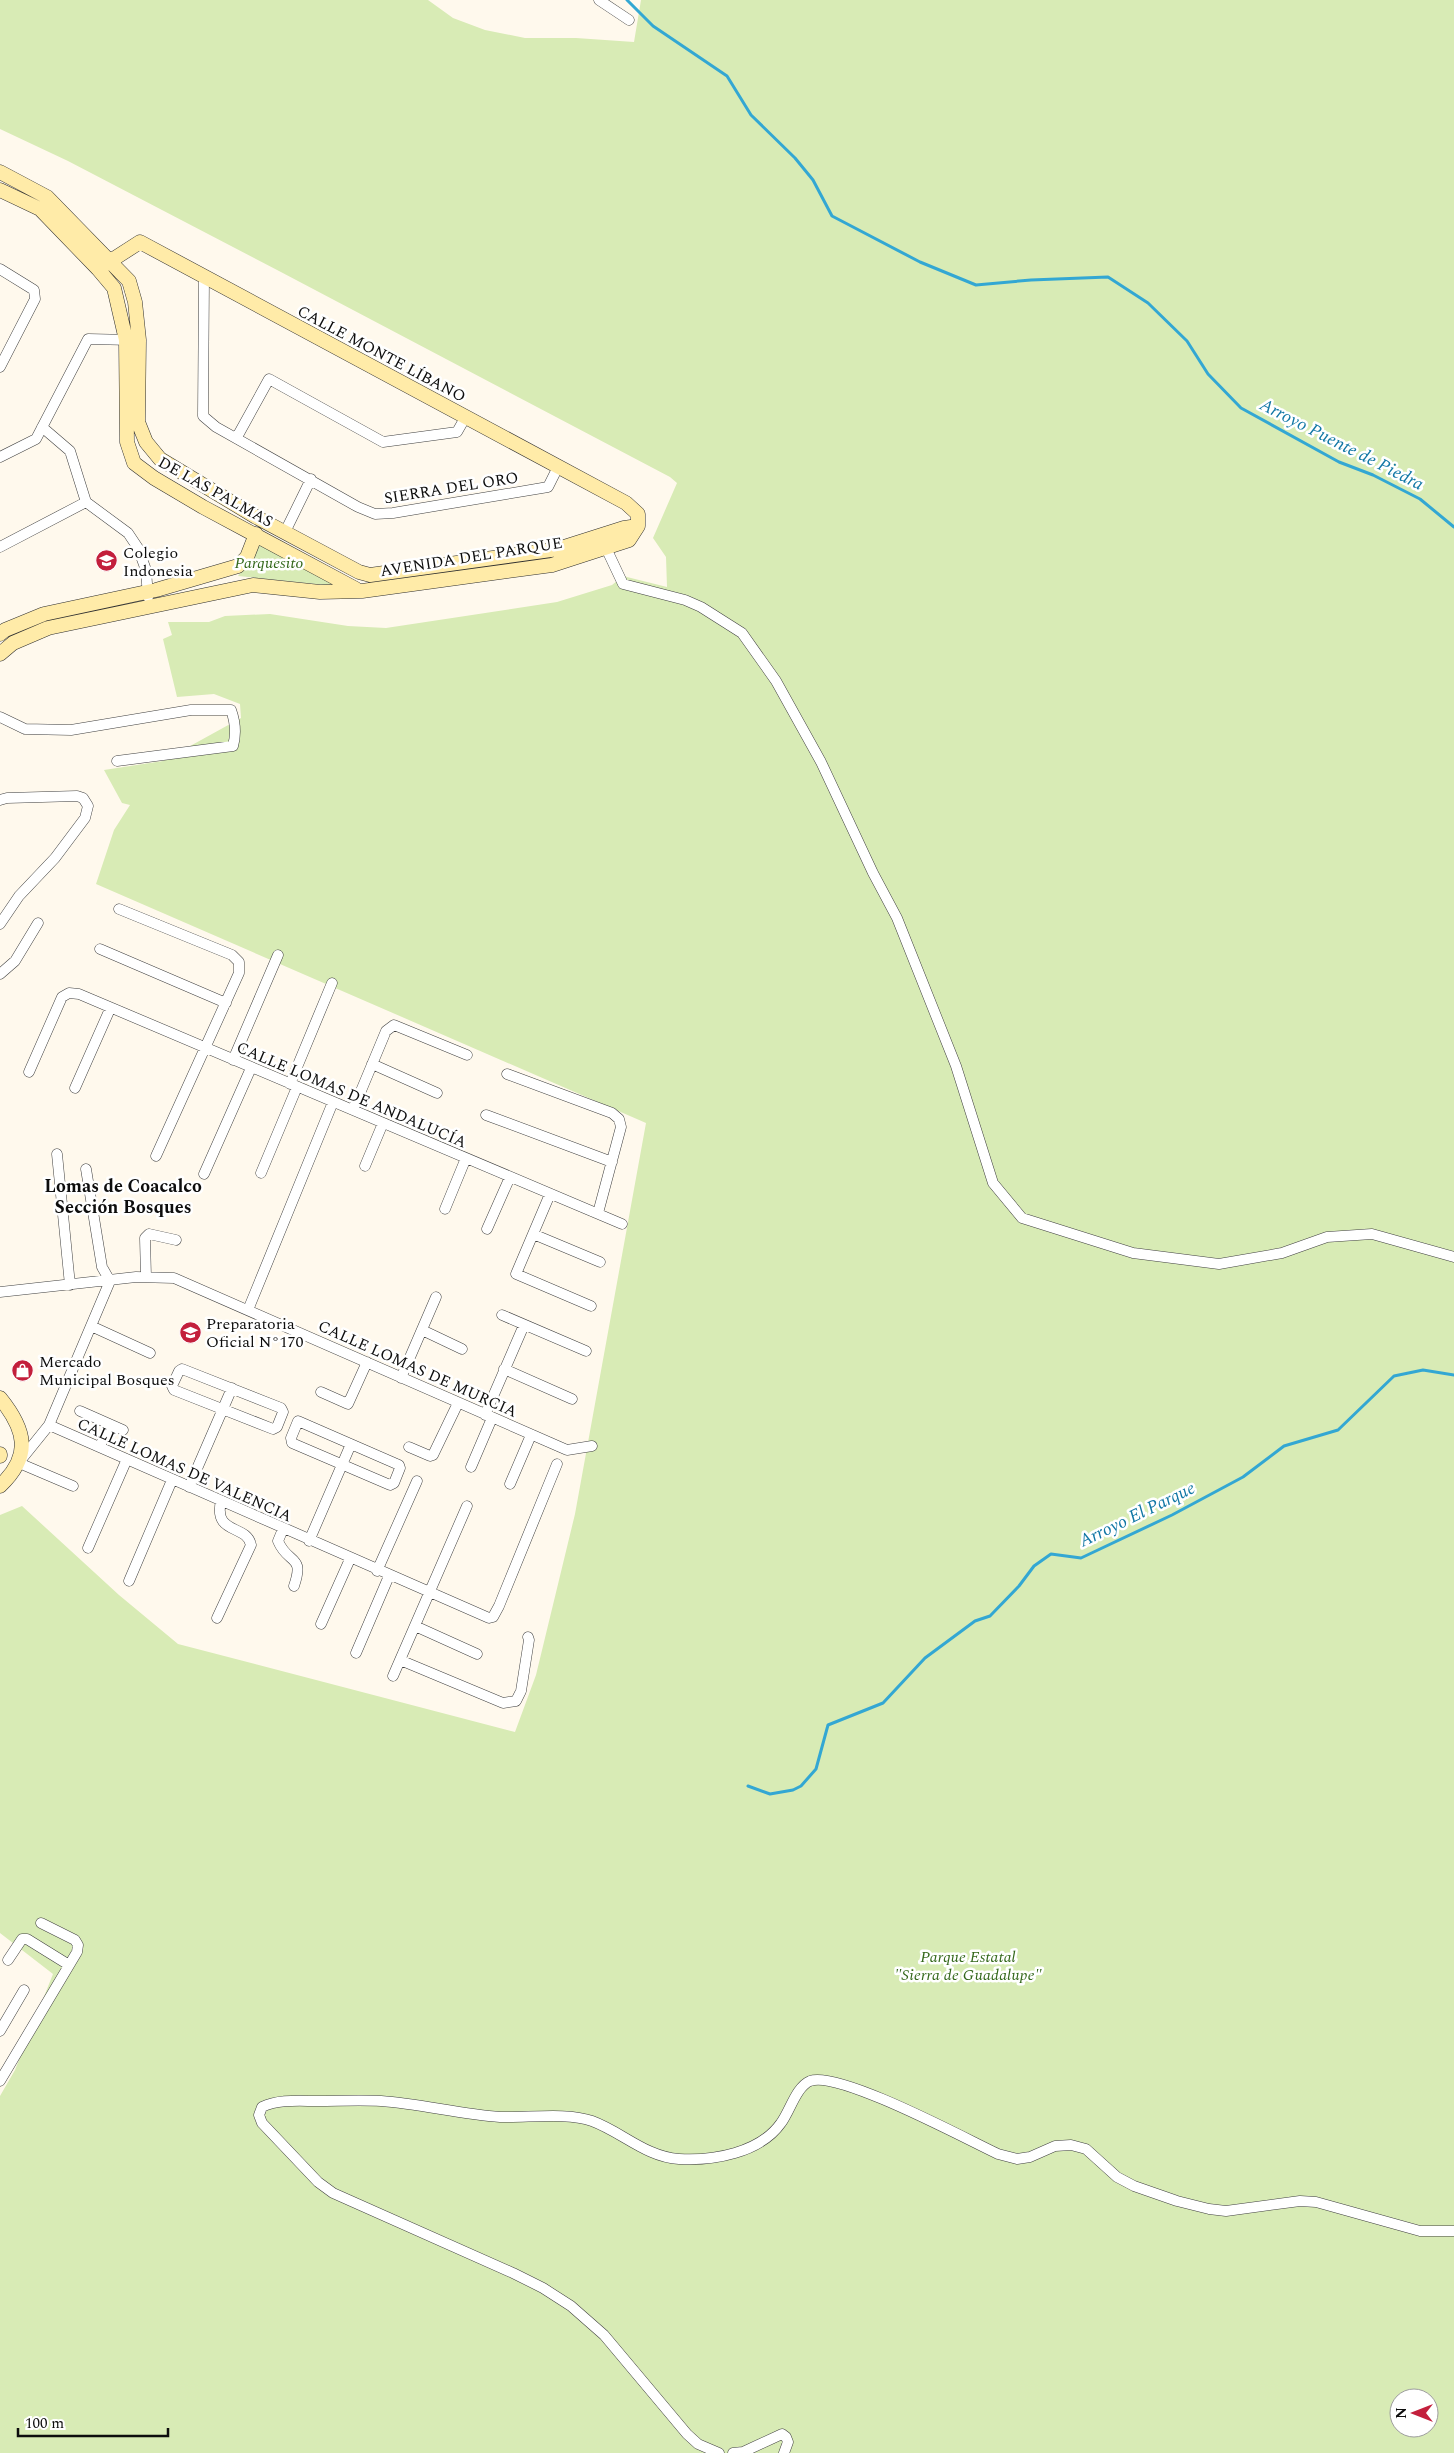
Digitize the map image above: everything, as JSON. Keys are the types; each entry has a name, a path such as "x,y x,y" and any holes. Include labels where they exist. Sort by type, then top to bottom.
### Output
{"street":[{"path":"599,0 629,20"},
{"name":"DE LAS PALMAS","path":"0,172 44,203 111,262 129,281 135,302 127,442 134,463 154,478 203,507 256,534 351,588 362,590"},
{"name":"DE LAS PALMAS","path":"0,190 44,203 114,288 132,340 138,422 146,442 160,459 256,517"},
{"name":"CALLE MONTE LÍBANO","path":"98,269 140,242 633,507 638,514 638,526"},
{"path":"0,270 29,285 34,290 35,299 0,367"},
{"name":"SIERRA DEL ORO","path":"204,277 203,416 216,427 237,437 358,507 375,514 548,487 558,467"},
{"path":"0,457 36,439 88,339 132,340"},
{"path":"237,437 269,379 383,442 457,432 465,418"},
{"path":"42,427 70,451 86,502 128,533 138,548 146,570 148,607"},
{"path":"285,532 311,479"},
{"path":"203,507 212,490"},
{"path":"0,547 86,502"},
{"name":"AVENIDA DEL PARQUE","path":"256,517 364,574 370,575 558,549 624,528 638,526"},
{"name":"AVENIDA DEL PARQUE","path":"0,654 13,643 48,628 253,585 320,592 362,590 552,565 629,540 638,526"},
{"path":"0,634 5,630 44,614 148,592 238,566 247,557 256,534"},
{"path":"606,548 623,584 685,600 701,607 742,633 776,681 821,762 872,873 897,918 956,1066 993,1183 1022,1218 1133,1253 1219,1264 1282,1253 1327,1238 1372,1234 1454,1257"},
{"path":"414,569 416,584"},
{"path":"0,717 25,729 70,730 191,710 231,710 235,738 233,746 116,761"},
{"path":"0,800 7,798 77,796 84,798 88,806 85,818 55,858 19,896 0,924"},
{"path":"119,909 232,955 239,962 239,973 226,1004 156,1156"},
{"path":"0,974 15,960 38,923"},
{"path":"100,949 226,1004"},
{"path":"232,1060 278,955"},
{"path":"260,1173 332,983"},
{"name":"CALLE LOMAS DE ANDALUCÍA","path":"29,1072 62,997 69,993 78,994 622,1224"},
{"path":"75,1088 110,1008"},
{"path":"353,1110 386,1031 394,1025 467,1055"},
{"path":"372,1064 437,1093"},
{"path":"204,1174 251,1068"},
{"path":"507,1074 612,1113 619,1119 621,1127 598,1213"},
{"path":"248,1310 333,1102"},
{"path":"486,1115 612,1162"},
{"path":"365,1166 383,1123"},
{"path":"57,1154 70,1285"},
{"path":"445,1209 466,1158"},
{"path":"0,1486 12,1475 19,1462 49,1425 110,1281 102,1267 86,1169"},
{"path":"487,1229 510,1177"},
{"path":"550,1194 516,1271 518,1276 591,1306"},
{"path":"146,1277 145,1238 148,1234 176,1240"},
{"path":"532,1234 600,1262"},
{"name":"CALLE LOMAS DE MURCIA","path":"0,1292 146,1277 174,1278 567,1450 592,1446"},
{"path":"401,1378 436,1297"},
{"path":"502,1316 586,1351"},
{"path":"471,1467 504,1369 524,1325"},
{"path":"91,1326 150,1353"},
{"path":"422,1330 462,1349"},
{"path":"321,1392 348,1404 367,1362"},
{"path":"182,1369 232,1388 281,1408 283,1412 277,1427 273,1428 223,1409 174,1390 172,1386 179,1370 182,1369"},
{"path":"504,1369 572,1398"},
{"path":"189,1487 232,1388"},
{"path":"0,1398 12,1412 19,1427 23,1444 19,1462"},
{"path":"409,1447 430,1456 433,1455 458,1403"},
{"path":"80,1411 123,1430"},
{"path":"301,1422 401,1466 394,1483 390,1485 343,1464 292,1443 291,1438 296,1423 301,1422"},
{"path":"100,1447 109,1424"},
{"name":"CALLE LOMAS DE VALENCIA","path":"49,1425 429,1594 491,1619 499,1606 557,1464"},
{"path":"510,1484 531,1435"},
{"path":"310,1541 352,1444"},
{"path":"88,1548 127,1459"},
{"path":"19,1462 72,1486"},
{"path":"129,1581 172,1480"},
{"path":"377,1571 417,1481"},
{"path":"217,1618 251,1545 246,1537 225,1526 219,1511 221,1501"},
{"path":"393,1676 467,1506"},
{"path":"283,1529 278,1541 281,1547 298,1564 299,1570 294,1586"},
{"path":"321,1624 350,1559"},
{"path":"356,1653 390,1576"},
{"path":"415,1626 477,1654"},
{"path":"400,1660 503,1703 510,1703 516,1701 521,1691 528,1637"},
{"path":"0,2081 3,2069 69,1965 78,1945 74,1940 41,1923"},
{"path":"8,1960 18,1942 22,1939 27,1939 69,1965"},
{"path":"0,2032 24,1990"},
{"path":"719,2453 698,2444 687,2434 604,2335 570,2306 543,2288 513,2273 333,2193 318,2182 262,2123 259,2115 262,2107 281,2101 382,2101 499,2117 571,2118 591,2121 656,2154 678,2159 700,2159 724,2156 747,2149 767,2138 781,2125 801,2089 809,2081 821,2079 836,2081 861,2090 998,2154 1017,2159 1030,2157 1055,2146 1070,2145 1086,2149 1117,2177 1134,2186 1177,2201 1226,2211 1300,2201 1316,2202 1420,2231 1454,2232"},
{"path":"733,2453 743,2452 782,2434 788,2442 784,2453"}],"green space":[{"name":"Parque Estatal \"Sierra de Guadalupe\"","path":"0,0 428,0 453,18 485,30 525,38 576,38 634,42 641,0 1454,0 1454,2453 0,2453 0,2096 15,2070 53,1974 0,1933 0,1515 22,1506 119,1595 178,1644 515,1732 536,1675 575,1514 646,1123 96,884 114,830 130,805 122,803 104,770 163,761 241,718 240,704 214,694 177,697 163,639 172,635 168,622 209,622 225,616 270,614 348,626 386,628 557,602 612,585 623,576 667,587 666,557 653,538 677,483 670,477 68,161 0,129"},
{"name":"Parquesito","path":"258,536 345,587 238,576 252,558"}],"waterway":[{"name":"Arroyo Puente de Piedra","path":"627,0 653,26 727,76 751,115 795,158 813,180 832,216 920,262 976,285 1031,280 1108,277 1148,303 1187,341 1208,374 1241,408 1339,462 1373,475 1420,499 1454,527"},
{"name":"Arroyo El Parque","path":"748,1786 770,1794 793,1790 801,1786 816,1769 828,1725 883,1703 925,1658 975,1621 990,1616 1019,1586 1034,1566 1051,1554 1081,1558 1172,1515 1243,1477 1284,1446 1338,1430 1394,1376 1423,1370 1454,1375"}],"place":[{"name":"Colegio Indonesia","path":"107,561"},
{"name":"Preparatoria Oficial N°170","path":"190,1332"},
{"name":"Mercado Municipal Bosques","path":"23,1370"}],"district":[{"name":"Lomas de Coacalco Sección Bosques","path":"123,1196"}]}
